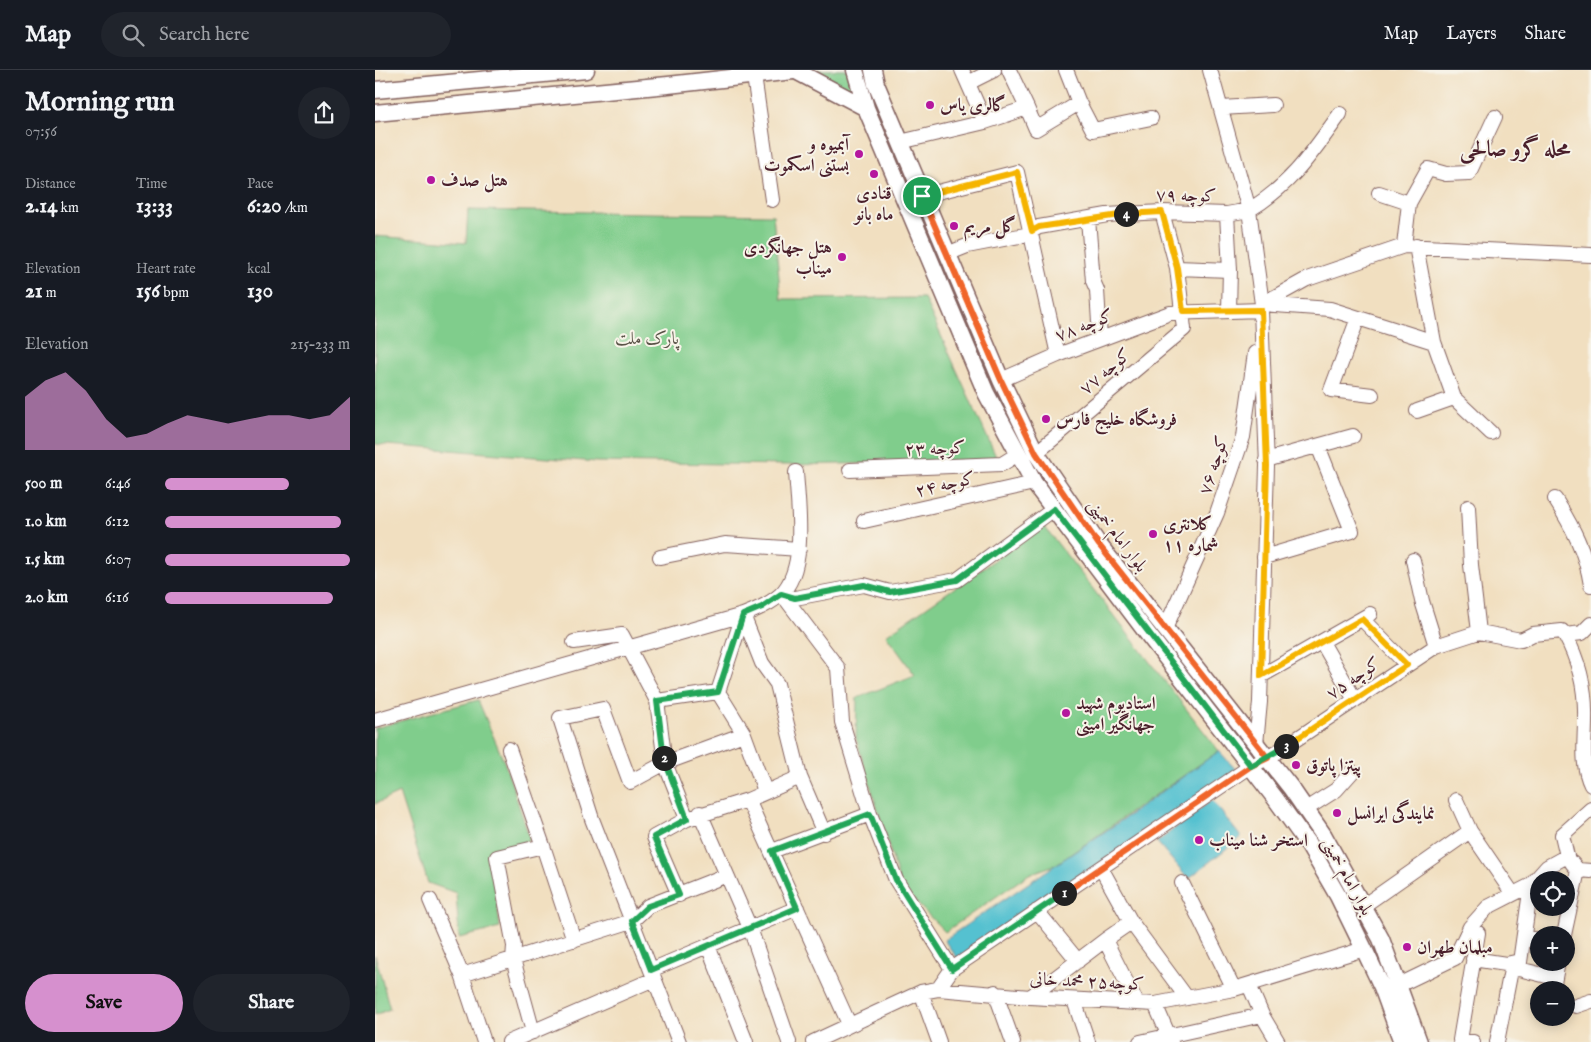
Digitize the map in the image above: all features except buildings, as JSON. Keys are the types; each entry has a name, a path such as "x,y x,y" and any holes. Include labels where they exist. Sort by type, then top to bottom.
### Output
{"main road":[{"path":"375,90 586,70"},
{"path":"375,113 799,70 866,108"},
{"name":"بلوار امام خمینی","path":"855,70 866,108 986,393 1034,483 1251,766 1308,844 1338,896 1364,949 1382,988 1401,1042"},
{"name":"بلوار امام خمینی","path":"873,70 876,84 922,196 1001,380 1036,453 1099,545 1268,758 1324,836 1381,939 1419,1042"}],"street":[{"path":"985,122 965,76 994,70"},
{"path":"1009,70 1036,129 1079,103"},
{"path":"1066,70 1079,103 1093,130 1151,118"},
{"path":"1210,70 1249,210 1262,307 1266,460 1261,676 1256,744"},
{"path":"754,76 772,200"},
{"path":"1221,108 1273,105"},
{"path":"900,142 985,122 1027,108"},
{"name":"کوچه ۷۹","path":"947,254 967,246 1025,235 1039,227 1088,219 1162,212 1227,214 1249,210 1272,197 1303,166 1340,114"},
{"path":"1491,433 1454,398 1434,342 1410,246 1409,203 1428,169 1446,174 1469,173 1495,117"},
{"path":"922,196 1017,172 1032,231 1058,355"},
{"path":"1379,193 1409,203"},
{"path":"1162,212 1177,268 1183,311"},
{"path":"1227,214 1230,270 1229,310"},
{"path":"1088,219 1093,281 1097,290 1100,339"},
{"path":"1262,307 1307,279 1410,246 1591,255"},
{"path":"1177,268 1230,270"},
{"name":"کوچه ۷۸","path":"1001,380 1100,339 1171,313 1183,311 1262,307 1330,309 1434,342"},
{"name":"کوچه ۷۶","path":"1165,629 1217,513 1243,436 1262,307"},
{"name":"کوچه ۷۷","path":"1036,453 1184,329 1183,311"},
{"path":"1359,318 1331,390 1372,395"},
{"path":"1417,411 1454,398"},
{"path":"1266,460 1353,436"},
{"path":"1264,557 1352,531 1317,446"},
{"name":"کوچه ۲۳","path":"850,470 1002,464 1018,454"},
{"path":"375,720 743,615 762,607 781,594 796,565 799,549 796,472"},
{"name":"کوچه ۲۴","path":"864,521 1034,483"},
{"path":"1555,499 1577,535 1589,568 1591,584"},
{"path":"1468,507 1471,566 1479,632 1521,640 1533,634 1562,631 1565,635 1581,675 1585,718 1584,755 1591,785"},
{"path":"781,594 795,598 864,585 890,592 957,580 1054,509"},
{"path":"660,557 725,544 799,549"},
{"path":"1413,560 1421,601 1436,646"},
{"path":"781,594 838,668 842,722 870,814 896,880 952,969"},
{"path":"743,615 718,692 744,734 765,791"},
{"path":"743,615 762,663 777,684 800,777 824,833"},
{"path":"1261,676 1366,616 1407,665"},
{"path":"1565,635 1582,633 1591,624"},
{"name":"کوچه ۷۵","path":"938,988 952,969 1251,766 1268,758 1436,646 1479,632"},
{"path":"574,642 622,635 629,648 657,701 665,764 727,875 750,928 789,1042"},
{"path":"1322,642 1355,700"},
{"path":"657,701 718,692"},
{"path":"679,1042 592,819 560,718 603,709 630,782 665,764 744,734"},
{"path":"509,749 574,940"},
{"path":"1306,809 1336,790 1352,772"},
{"path":"679,895 654,837 693,816 748,800 800,777"},
{"path":"748,800 849,1024"},
{"path":"1456,800 1470,831 1513,894"},
{"path":"1567,926 1585,871 1567,856 1562,835 1591,809"},
{"path":"772,851 824,833 870,814"},
{"path":"1363,906 1470,831"},
{"path":"533,1032 513,959 514,946 497,857 543,846"},
{"path":"1543,871 1567,856"},
{"path":"1101,868 1131,922 1187,998"},
{"path":"463,975 632,921 648,906 727,875"},
{"path":"1182,883 1235,989"},
{"path":"1399,985 1455,958 1470,928 1488,907 1530,886"},
{"path":"1520,965 1530,892"},
{"path":"430,900 463,975 484,1042"},
{"path":"509,1042 653,975 708,946 797,908"},
{"path":"1037,911 1078,961"},
{"path":"1030,997 1131,922"},
{"path":"1470,928 1478,933 1460,1040 1473,1042"},
{"path":"1523,938 1530,939"},
{"path":"1105,940 1137,1003"},
{"path":"708,946 746,1042"},
{"name":"کوچه۲۵ محمد خانی","path":"813,1042 921,992 938,988 995,992 1030,997 1155,1004 1235,989 1364,949"},
{"path":"1473,959 1520,965 1530,970"},
{"path":"1497,1042 1511,970 1520,965"},
{"path":"1533,971 1554,981 1556,971"},
{"path":"1249,985 1262,1015 1278,1042"},
{"path":"921,992 939,1042"},
{"path":"995,992 1013,1042"},
{"path":"1073,1000 1088,1042"},
{"path":"1576,1006 1591,1000"},
{"path":"1155,1004 1170,1038"},
{"path":"1140,1042 1170,1038 1262,1015"}],"green space":[{"path":"852,70 860,99 808,72"},
{"name":"پارک ملت","path":"468,210 773,215 781,299 924,298 998,461 787,465 597,462 375,444 375,236 466,243"},
{"name":"استادیوم شهید جهانگیر امینی","path":"1044,526 1219,751 1055,865 1029,874 945,932 901,887 856,738 857,698 915,675 886,635"},
{"path":"478,700 505,764 530,839 492,858 500,928 459,938 456,893 428,883 399,793 375,804 375,728"},
{"path":"375,955 390,1009 375,1015"}],"water":[{"path":"1219,751 1237,771 959,961 944,940 1128,816"},
{"name":"استخر شنا میناب","path":"1212,800 1241,837 1188,879 1157,842"}],"place":[{"name":"گالری یاس","path":"930,105"},
{"name":"آبمیوه و بستنی اسکموت","path":"859,154"},
{"name":"قنادی ماه بانو","path":"874,174"},
{"name":"هتل صدف","path":"431,180"},
{"name":"گل مریم","path":"954,226"},
{"name":"هتل جهانگردی میناب","path":"842,257"},
{"name":"فروشگاه خلیج فارس","path":"1046,419"},
{"name":"کلانتری شماره ۱۱","path":"1153,534"},
{"name":"استادیوم شهید جهانگیر امینی","path":"1066,713"},
{"name":"پیتزا پاتوق","path":"1296,765"},
{"name":"نمایندگی ایرانسل","path":"1337,813"},
{"name":"استخر شنا میناب","path":"1199,840"},
{"name":"مبلمان طهران","path":"1407,947"}],"district":[{"name":"محله گرو صالحی","path":"1515,148"}],"route":[{"path":"922,196 1001,380 1036,453 1063,496 1099,545 1268,758 1251,766 952,969 896,880 870,814 824,833 772,851 797,908 651,970 632,921 648,906 679,895 654,837 687,819 665,764 657,701 718,692 743,615 762,607 781,594 795,598 864,585 890,592 957,580 1054,509 1147,633 1251,766 1268,758 1407,665 1362,619 1261,676 1267,466 1261,310 1183,311 1177,268 1162,212 1107,215 1039,227 1032,231 1017,172 922,196"}]}
